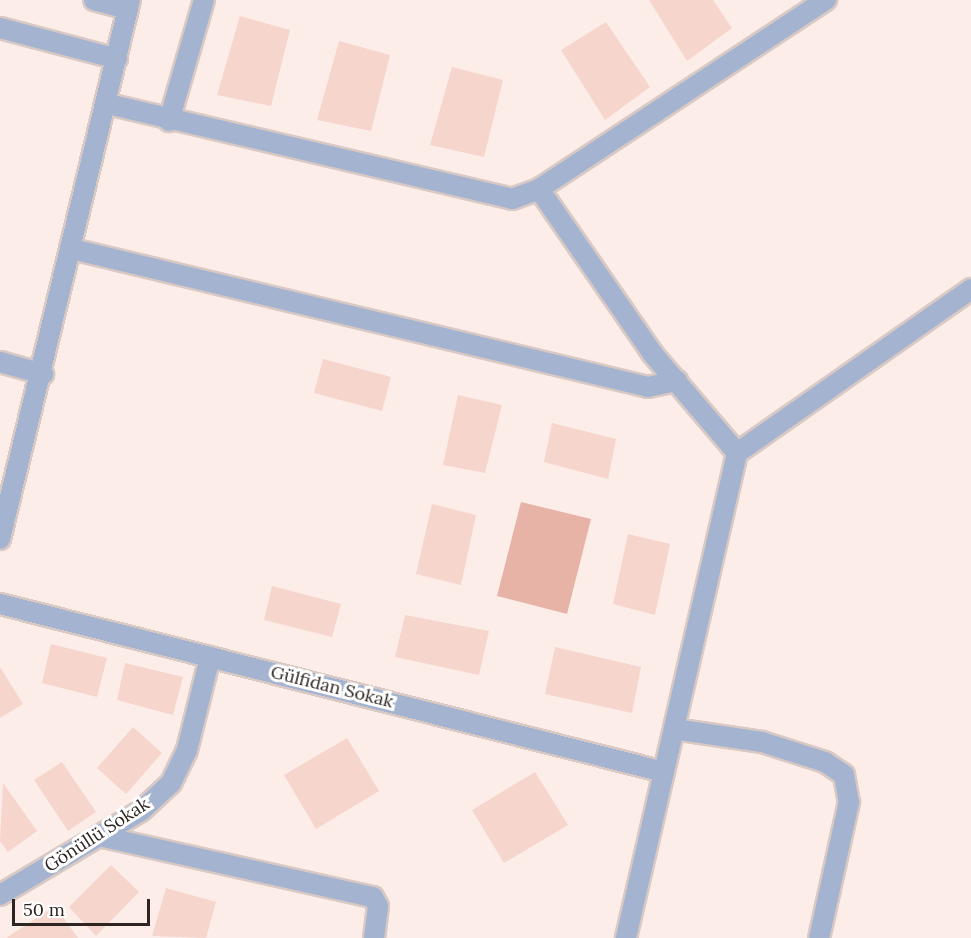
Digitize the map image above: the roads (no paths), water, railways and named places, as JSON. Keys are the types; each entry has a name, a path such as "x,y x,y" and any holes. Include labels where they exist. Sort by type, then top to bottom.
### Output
{"street":[{"path":"0,539 43,374 108,104 129,4 94,0"},
{"path":"169,121 204,0"},
{"path":"108,104 169,121 513,199 539,189 826,0"},
{"path":"0,28 117,59"},
{"path":"539,189 677,381 737,453"},
{"path":"72,249 648,387 677,381"},
{"path":"626,938 737,453 971,289"},
{"path":"0,362 43,374"},
{"name":"Gülfidan Sokak","path":"0,604 664,772"},
{"name":"Gönüllü Sokak","path":"0,896 141,811 171,783 187,750 210,657"},
{"path":"674,729 762,742 825,762 844,775 849,802 819,938"},
{"path":"99,836 373,897 378,906 374,938"}]}
